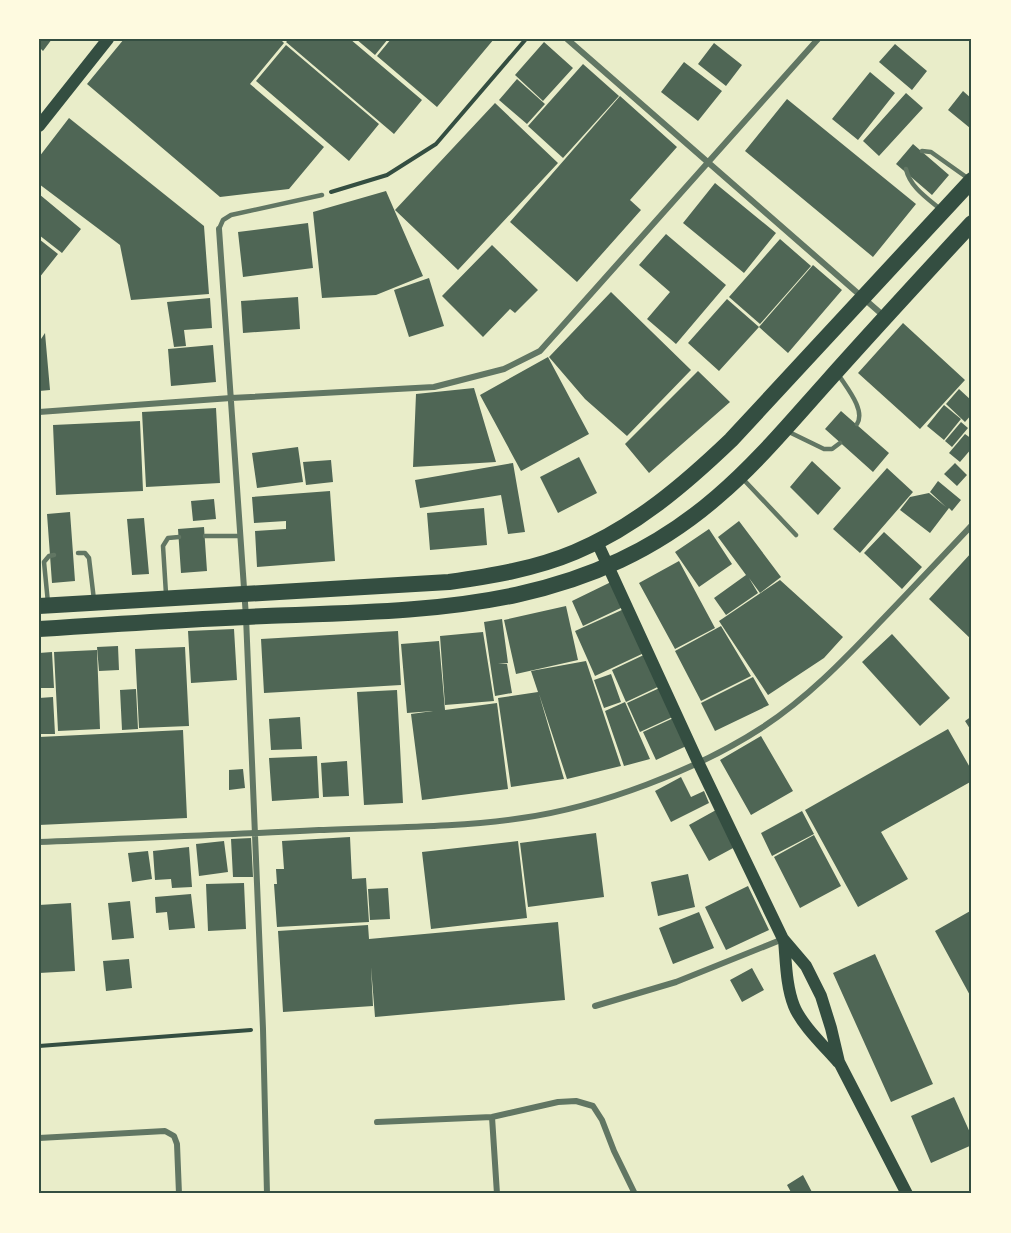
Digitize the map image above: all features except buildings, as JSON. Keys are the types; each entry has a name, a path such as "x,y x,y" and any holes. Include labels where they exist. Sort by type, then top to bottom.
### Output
{"highway":[{"path":"44,606 449,582 536,565 574,553 622,528 662,501 699,471 731,440 972,181"},
{"path":"39,629 246,617 390,612 452,606 542,589 608,567 678,527 718,497 784,429 972,223"}],"main road":[{"path":"39,126 108,39"},
{"path":"597,542 698,762 783,939 806,966 820,996 831,1028 838,1062"},
{"path":"783,939 794,1007 838,1062 907,1194"}],"street":[{"path":"567,39 885,317"},
{"path":"39,412 231,398 434,387 504,369 525,360 540,351 819,39"},
{"path":"219,229 246,617 263,1029 267,1194"},
{"path":"39,842 452,824 522,818 583,805 661,779 762,728 800,701 837,667 972,525"},
{"path":"595,1006 676,982 783,939"},
{"path":"377,1122 492,1117 558,1102 576,1101 593,1106 602,1120 635,1194"},
{"path":"492,1117 496,1194"},
{"path":"39,1138 165,1131 174,1136 177,1144 179,1194"}],"lane":[{"path":"922,151 931,152 972,181"},
{"path":"906,169 913,185 943,212"},
{"path":"219,229 231,214 322,195"},
{"path":"837,371 859,410 860,420 857,424"},
{"path":"784,429 824,449 832,449 840,443"},
{"path":"739,475 796,535"},
{"path":"205,536 240,536"},
{"path":"167,597 163,546 168,538 179,537"},
{"path":"78,553 85,553 89,558 95,603"},
{"path":"44,606 44,562 49,556 54,555"}],"path":[{"path":"322,195 387,175 436,144 526,39"},
{"path":"39,1046 263,1029"}]}
